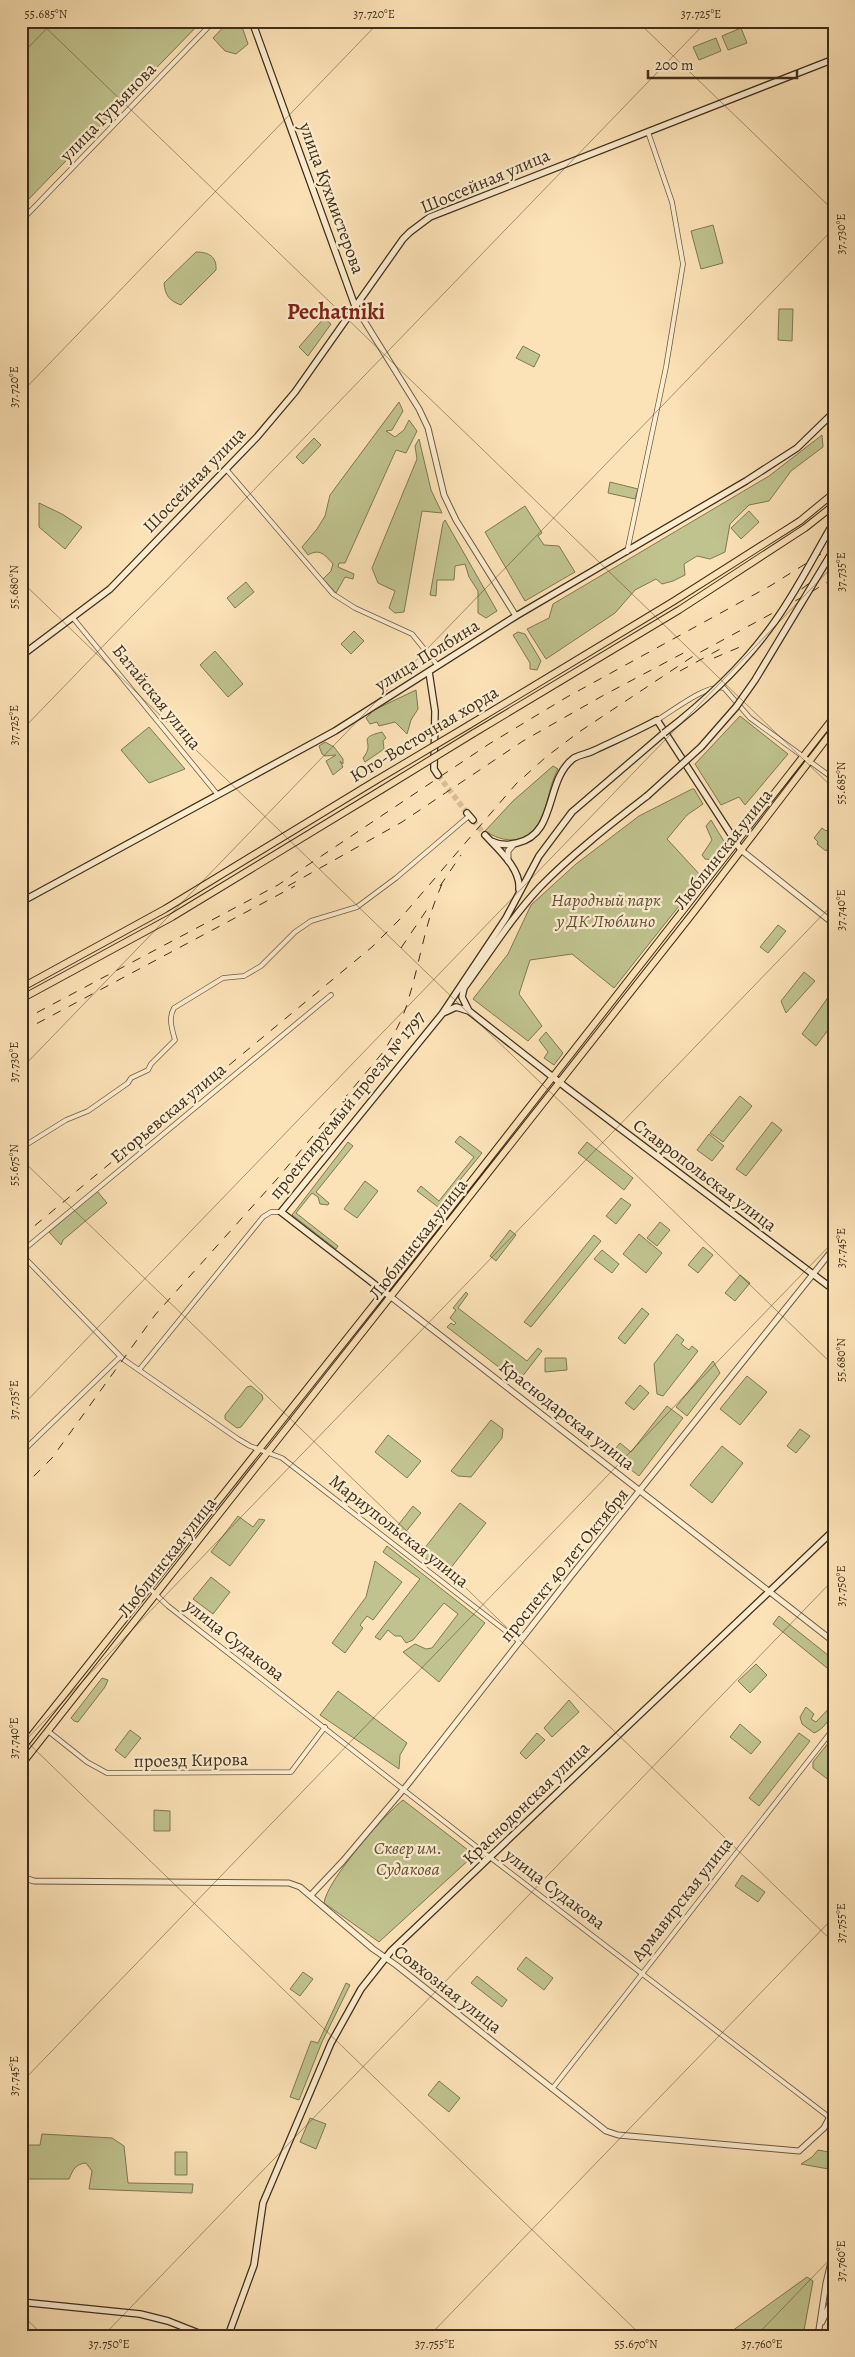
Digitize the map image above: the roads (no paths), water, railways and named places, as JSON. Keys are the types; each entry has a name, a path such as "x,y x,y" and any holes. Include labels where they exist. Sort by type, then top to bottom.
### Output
{"main road":[{"name":"улица Кухмистерова","path":"252,21 355,306"},
{"name":"Шоссейная улица","path":"21,656 74,618 110,589 226,469 295,392 410,232 430,217 834,59"},
{"name":"улица Полбина","path":"21,902 335,731 516,616 627,552 777,461 797,448 834,412"},
{"name":"Юго-Восточная хорда","path":"21,988 165,909 674,601 792,526 834,492"},
{"name":"Юго-Восточная хорда","path":"21,999 172,917 679,610 805,528 834,505"},
{"name":"проектируемый проезд № 1797","path":"281,1212 442,1014 499,930 539,856 572,812 622,766 706,700 743,661 784,607 834,522"},
{"path":"469,1011 462,997 464,988 516,915 549,878 647,796 701,747 736,707 755,680 834,549"},
{"path":"428,672 433,690 436,731 434,769 438,776"},
{"name":"Люблинская улица","path":"21,1765 392,1296 741,850 834,717"},
{"path":"491,842 514,844 532,837 541,828 546,818 555,784 567,764 580,755 593,752 657,720 741,850"},
{"path":"636,731 657,726 665,733"},
{"name":"Люблинская улица","path":"21,1749 736,844 806,759 834,729"},
{"path":"485,835 508,861 519,879 520,887 517,896"},
{"path":"442,1014 451,1008 469,1011"},
{"name":"Ставропольская улица","path":"469,1011 559,1083 834,1290"},
{"name":"Краснодарская улица","path":"281,1212 392,1296"},
{"name":"Краснодонская улица","path":"228,2336 254,2265 263,2203 331,2043 361,1989 386,1958 834,1530"},
{"path":"21,2302 140,2314 168,2321 206,2336"}],"street":[{"name":"улица Гурьянова","path":"21,221 214,21"},
{"path":"627,552 666,367 670,334 677,313 683,264 672,202 648,132"},
{"name":"улица Кухмистерова","path":"355,306 419,409 428,428 444,495 469,542 516,616"},
{"path":"226,469 333,594 355,608 412,634 438,666"},
{"name":"Батайская улица","path":"74,618 218,795"},
{"path":"657,720 706,690 720,687 727,690 734,702 750,718 834,779"},
{"path":"21,1148 66,1120 88,1111 128,1083 131,1078 148,1070 151,1064 175,1040 170,1019 174,1008 223,978 244,976 262,966 295,932 311,921 356,907 396,878 470,816"},
{"path":"508,861 508,850 514,844"},
{"path":"741,850 834,924"},
{"path":"21,890 29,898"},
{"name":"Егорьевская улица","path":"21,1253 332,995"},
{"name":"проектируемый проезд № 1797","path":"139,1370 263,1217 270,1212 281,1212"},
{"name":"проспект 40 лет Октября","path":"311,1895 343,1861 404,1789 834,1248"},
{"name":"Мариупольская улица","path":"21,1253 120,1357 235,1437 259,1450 282,1458 520,1642"},
{"name":"Краснодарская улица","path":"392,1296 834,1642"},
{"path":"21,1453 120,1357"},
{"name":"улица Судакова","path":"148,1587 491,1858 831,2119"},
{"name":"проезд Кирова","path":"48,1732 87,1762 107,1773 256,1773 291,1772 324,1727"},
{"name":"Армавирская улица","path":"552,2089 834,1728"},
{"name":"Совхозная улица","path":"21,1877 34,1881 289,1883 311,1895 320,1905 386,1958 606,2131 646,2138 799,2152 831,2119"},
{"path":"831,2119 834,2109"},
{"path":"818,2336 826,2283 834,2249"},
{"path":"818,2336 834,2295"}],"tunnel":[{"path":"438,775 467,813"},
{"path":"473,820 485,835"}],"railway":[{"path":"21,1021 278,885 489,744 567,697 770,586 834,546"},
{"path":"786,598 803,588 834,564"},
{"path":"21,1237 372,947 399,920 516,784 546,757 579,732 695,655 834,578"},
{"path":"714,658 747,644"},
{"path":"680,671 722,648"},
{"path":"288,886 402,822 523,741 691,649"},
{"path":"440,886 461,855"},
{"path":"21,1489 52,1458 155,1315 277,1179 384,1051 396,1031 405,1009 428,924 443,882"},
{"path":"21,1032 295,886"},
{"path":"401,948 428,908"}],"district":[{"name":"Pechatniki","path":"336,312"}],"park label":[{"name":"Народный парк у ДК Люблино","path":"606,910"},
{"name":"Сквер им. Судакова","path":"408,1858"}]}
